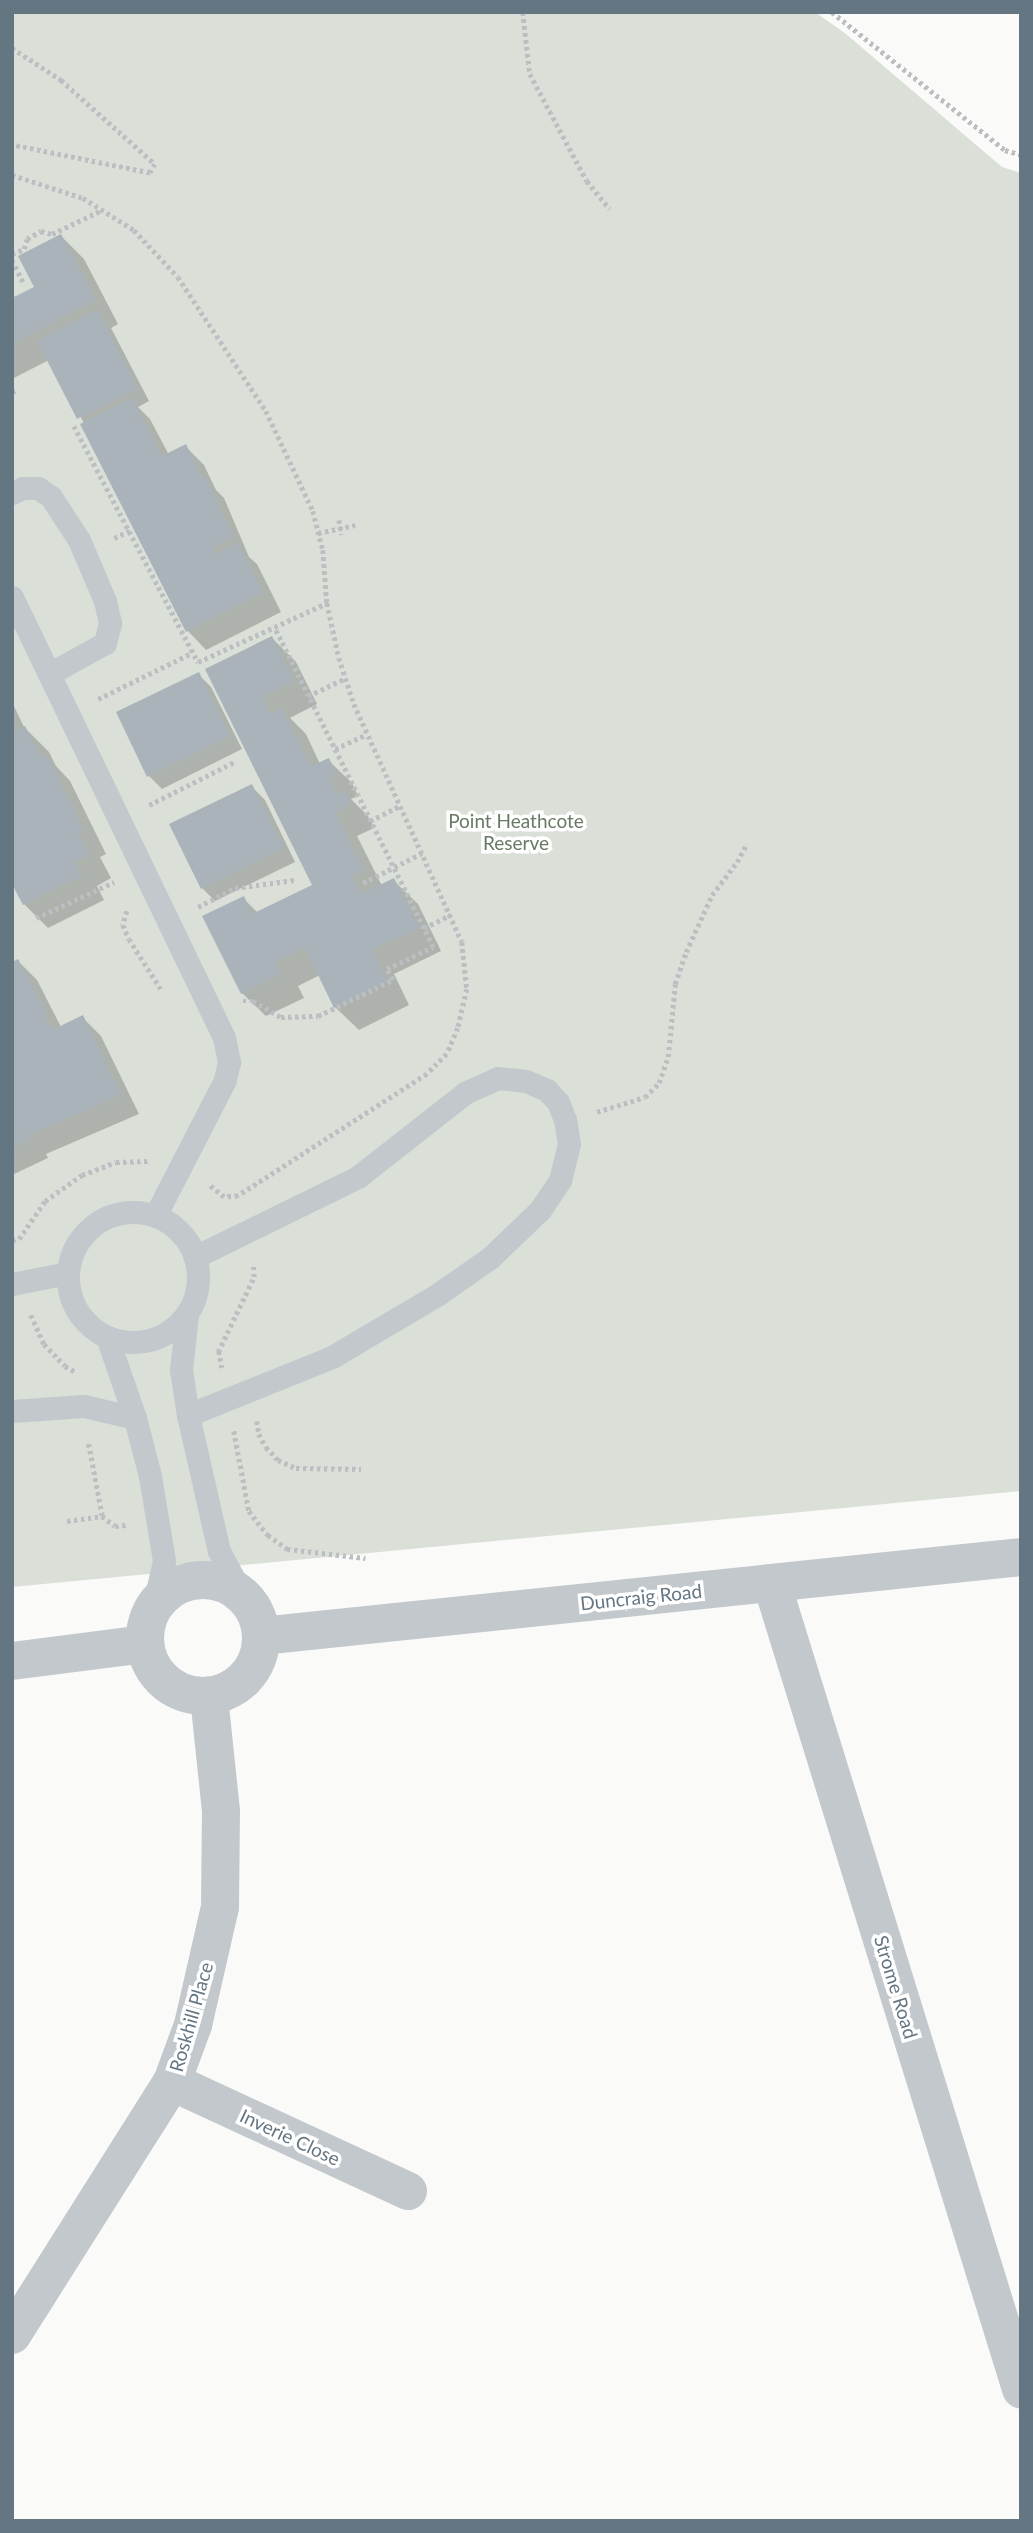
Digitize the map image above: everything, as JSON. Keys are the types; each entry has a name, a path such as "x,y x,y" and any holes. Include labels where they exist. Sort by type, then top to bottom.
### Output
{"street":[{"name":"Duncraig Road","path":"261,1636 1021,1557"},
{"path":"207,1580 225,1584 242,1594 255,1610 261,1636 261,1650 249,1675 234,1688 209,1696 194,1696 175,1690 159,1677 150,1664 144,1644 146,1624 154,1605 168,1590 187,1582 207,1580"},
{"name":"Strome Road","path":"772,1584 1021,2389"},
{"path":"12,1661 144,1644"},
{"name":"Roskhill Place","path":"12,2335 172,2082 193,2025 220,1907 221,1811 209,1696"},
{"name":"Inverie Close","path":"172,2082 408,2192"}],"lane":[{"path":"12,494 23,488 38,488 51,497 79,540 105,601 110,623 105,643 49,674"},
{"path":"12,597 225,1038 229,1062 225,1080 155,1216"},
{"path":"188,1415 331,1357 437,1295 491,1257 540,1210 560,1180 569,1144 565,1120 558,1102 547,1090 526,1081 498,1079 466,1093 358,1177 195,1257"},
{"path":"122,1214 155,1216 173,1226 187,1241 195,1257 199,1278 196,1297 187,1314 172,1330 152,1340 129,1342 107,1337 90,1326 77,1311 70,1293 68,1273 79,1241 90,1228 122,1214"},
{"path":"12,1284 68,1273"},
{"path":"187,1314 181,1370 188,1415 219,1551 242,1594"},
{"path":"107,1337 135,1418 150,1476 164,1561 154,1605"},
{"path":"12,1411 84,1406 135,1418"}],"path":[{"path":"523,12 530,74 587,181 610,209"},
{"path":"832,12 1005,150 1021,155"},
{"path":"12,48 61,80 155,164 150,173 12,145"},
{"path":"12,175 83,198 134,230 178,277 266,411 298,476 318,533 327,603 346,678 367,734 462,942 467,989 458,1028 447,1054 427,1074 238,1196 225,1197 205,1181 150,1161 116,1162 82,1175 45,1201 19,1239 12,1240"},
{"path":"12,254 24,249 27,239 41,232 52,234 102,210"},
{"path":"12,260 25,285"},
{"path":"12,274 18,271"},
{"path":"74,426 198,662 327,603"},
{"path":"339,520 342,535"},
{"path":"318,533 355,525"},
{"path":"240,1001 253,1001 281,1017 318,1016 392,980 387,969 433,947 274,627"},
{"path":"89,704 192,653"},
{"path":"308,696 346,678"},
{"path":"334,749 367,734"},
{"path":"120,820 236,761"},
{"path":"370,821 400,806"},
{"path":"565,1120 645,1097 659,1083 668,1057 675,984 686,952 712,895 737,862 747,843"},
{"path":"363,883 422,853"},
{"path":"36,918 144,868"},
{"path":"120,879 131,904 123,926 153,981 169,997"},
{"path":"168,920 235,888 295,880"},
{"path":"424,928 450,915"},
{"path":"150,1161 156,1150"},
{"path":"29,1304 33,1323 44,1344 65,1366 83,1376"},
{"path":"219,1352 249,1511 268,1535 287,1549 365,1559"},
{"path":"245,1422 256,1417 259,1434 266,1447 278,1460 296,1468 361,1469"},
{"path":"67,1521 102,1516 88,1438"}],"green space":[{"name":"Point Heathcote Reserve","path":"12,12 815,12 846,34 1002,167 1021,173 1021,1491 12,1587"}],"building":[{"path":"61,234 96,300 12,344 12,298 34,287 18,256"},
{"path":"97,310 138,388 77,419 37,341"},
{"path":"132,398 162,456 186,444 202,478 206,477 233,537 212,548 215,554 238,543 263,593 186,632 80,424"},
{"path":"272,636 294,681 263,696 271,714 282,708 311,766 329,758 336,773 328,776 337,795 345,791 351,804 335,812 363,870 352,876 361,894 394,878 419,928 372,950 387,982 334,1008 305,948 275,962 281,974 241,994 202,916 244,896 252,914 312,885 205,669"},
{"path":"199,672 230,736 147,777 116,712"},
{"path":"12,726 15,731 25,726 41,758 47,755 83,830 78,833 89,855 74,862 82,876 23,905 12,884"},
{"path":"252,784 284,848 201,889 169,824"},
{"path":"18,959 48,1016 45,1017 52,1030 83,1015 121,1095 29,1135 31,1139 12,1148 12,962"}]}
